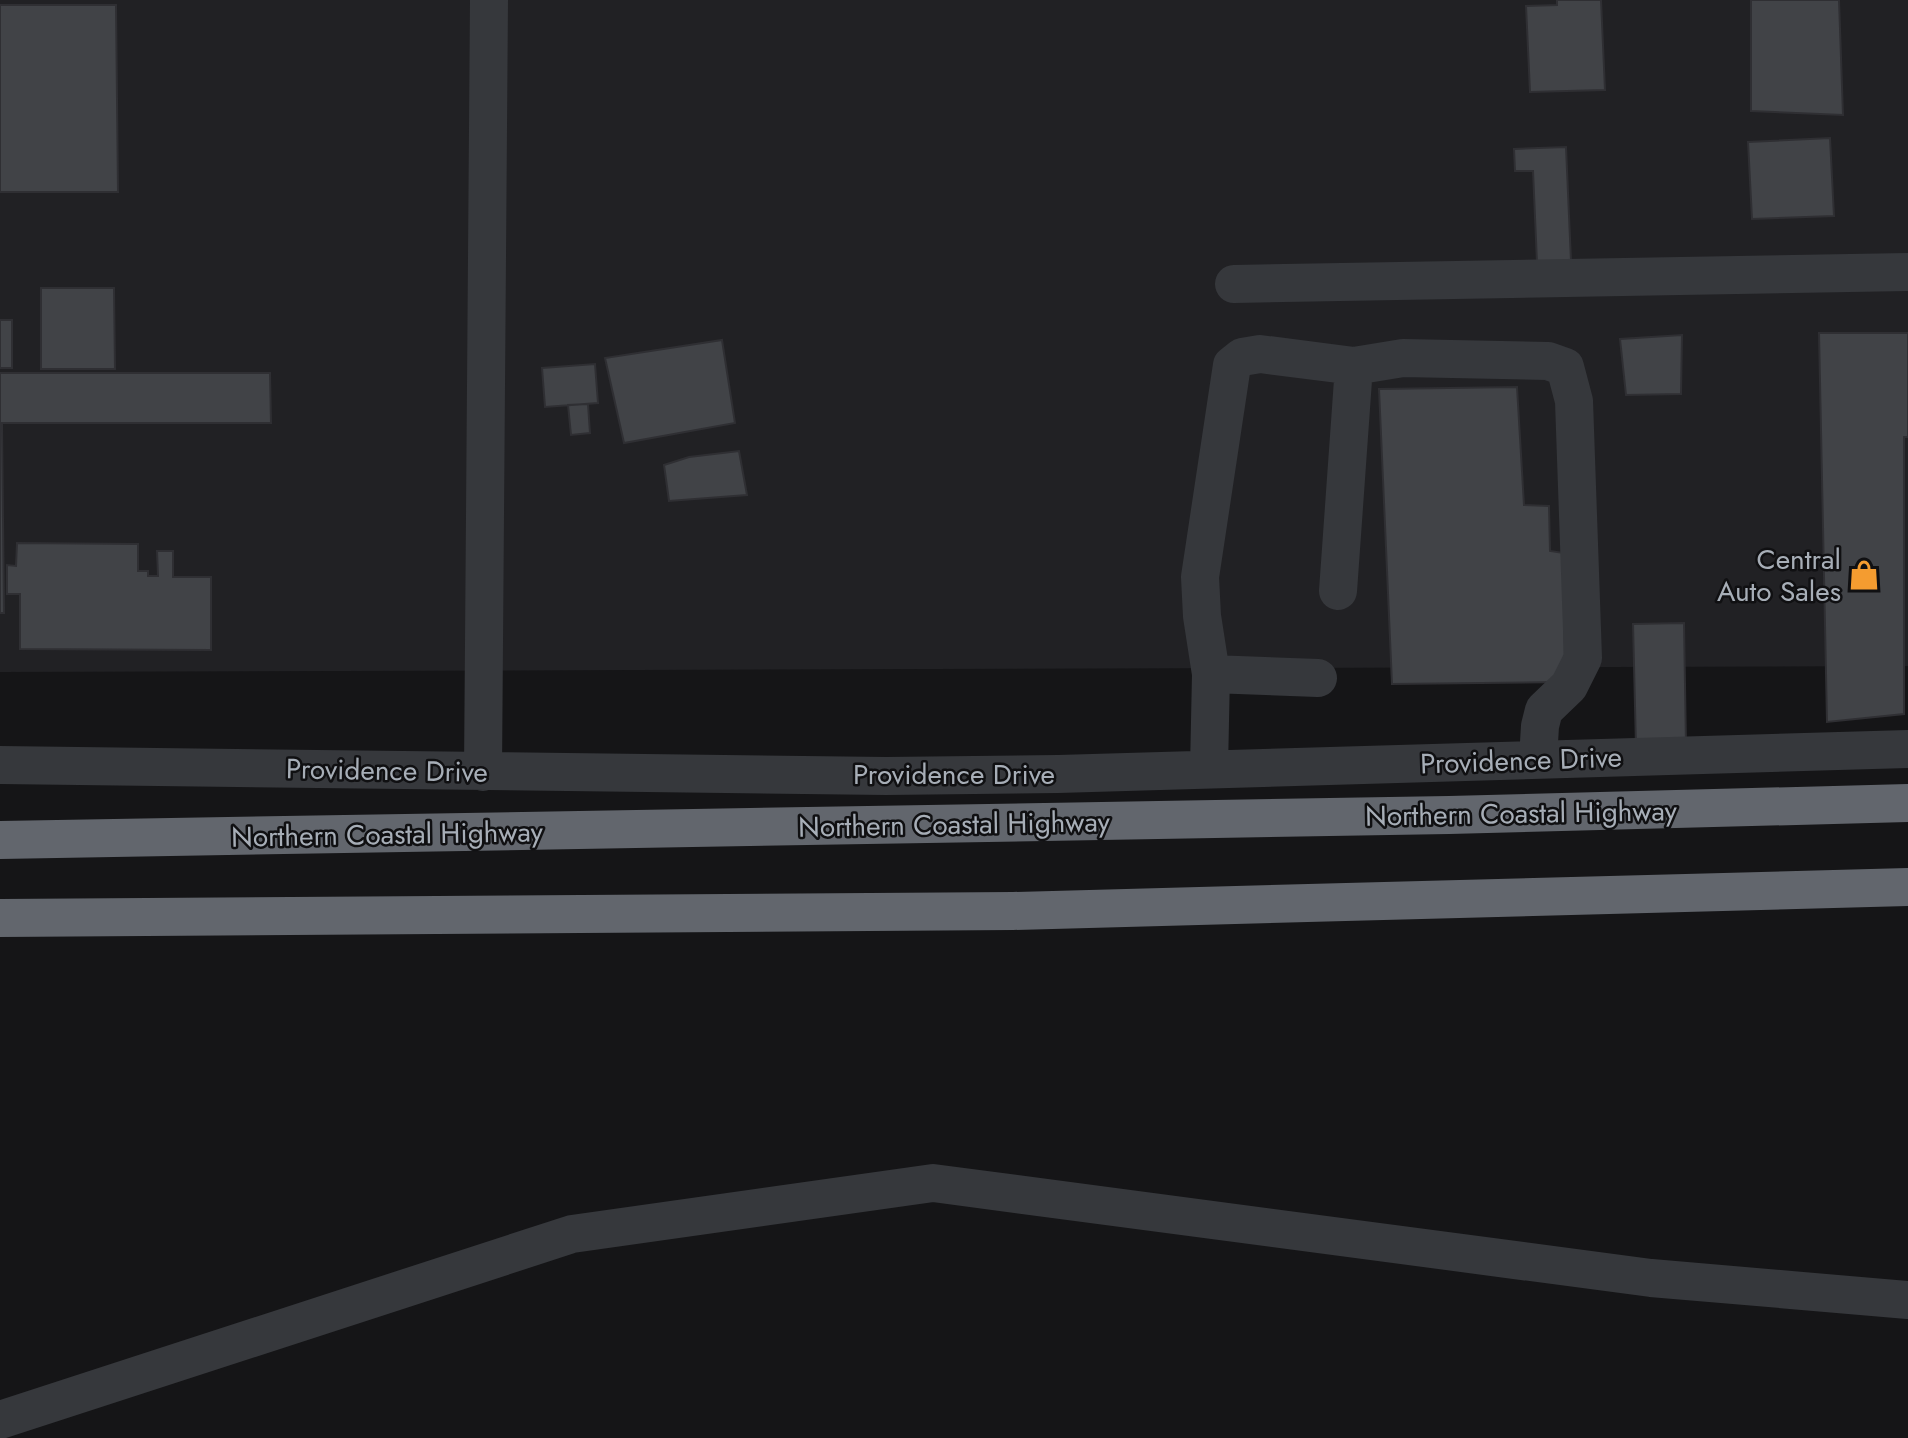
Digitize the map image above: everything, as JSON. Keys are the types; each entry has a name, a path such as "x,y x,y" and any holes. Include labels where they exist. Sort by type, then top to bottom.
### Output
{"highway":[{"name":"Northern Coastal Highway","path":"0,840 1449,815 1908,803"},
{"path":"0,918 1013,911 1908,887"}],"street":[{"path":"483,772 489,0"},
{"path":"1234,284 1908,272"},
{"path":"1209,769 1211,674 1202,615 1200,577 1232,365 1242,357 1260,354 1353,366 1403,358 1536,360 1565,366 1574,401 1583,658 1569,686 1544,710 1538,759"},
{"path":"1338,591 1353,366"},
{"path":"1211,674 1318,678"},
{"name":"Providence Drive","path":"0,765 899,776 1908,749"},
{"path":"0,1420 572,1234 933,1183 1651,1278 1908,1300"}],"shaded area":[{"path":"0,0 1908,0 1908,666 0,672"}],"building":[{"path":"1557,0 1601,0 1605,90 1530,92 1526,6 1557,5"},
{"path":"1751,0 1839,0 1843,115 1751,111"},
{"path":"0,5 116,5 118,192 0,192"},
{"path":"1830,138 1834,216 1752,219 1748,142"},
{"path":"1566,147 1571,261 1537,263 1533,171 1515,171 1514,149"},
{"path":"41,288 114,288 115,369 41,369"},
{"path":"0,320 12,320 12,368 0,368"},
{"name":"Central Auto Sales","path":"1819,333 1908,333 1908,437 1904,437 1904,714 1827,722"},
{"path":"1682,335 1681,394 1626,395 1620,339"},
{"path":"722,340 735,423 624,443 605,358"},
{"path":"595,364 598,403 545,407 542,368"},
{"path":"0,373 270,373 271,423 2,423 4,613 0,613"},
{"path":"1517,387 1524,505 1549,506 1550,551 1564,553 1565,682 1392,684 1379,389"},
{"path":"588,404 590,433 571,435 568,405"},
{"path":"739,451 747,495 669,501 664,465 689,457"},
{"path":"17,543 138,544 138,571 148,571 148,576 158,576 157,551 173,551 173,577 211,577 211,650 20,649 20,594 7,594 7,565 16,566"},
{"path":"1684,623 1686,746 1636,747 1633,624"}],"place":[{"name":"Central Auto Sales","path":"1864,575"}]}
